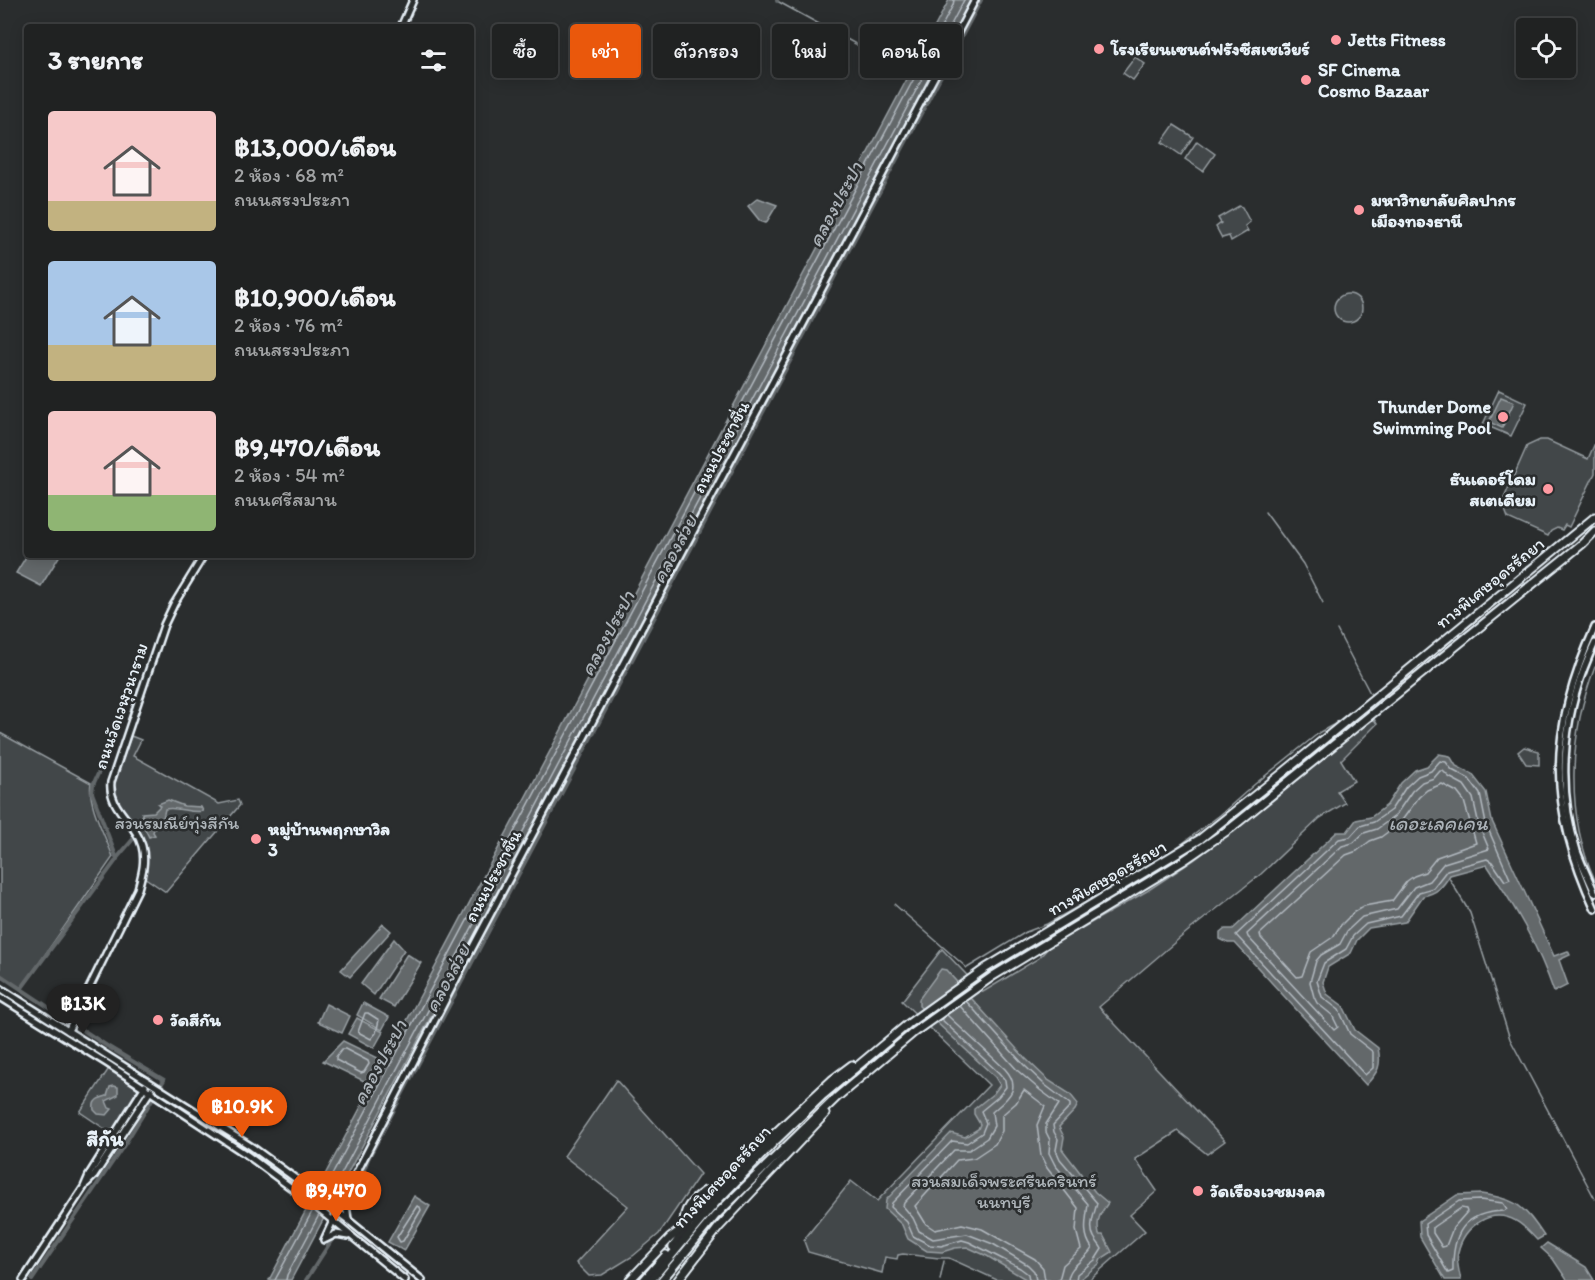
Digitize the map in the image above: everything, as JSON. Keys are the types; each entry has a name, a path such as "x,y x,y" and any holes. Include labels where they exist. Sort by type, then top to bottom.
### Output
{"highway":[{"name":"ทางพิเศษอุดรรัถยา","path":"651,1280 717,1201 774,1142 823,1095 908,1024 986,968 1200,839 1595,516"},
{"name":"ทางพิเศษอุดรรัถยา","path":"662,1280 715,1216 837,1097 913,1033 993,976 1183,861 1231,828 1582,544 1595,531"},
{"path":"630,1280 759,1149 832,1080 908,1024"},
{"path":"678,1280 719,1227 818,1122 837,1097"},
{"path":"688,1223 683,1219 693,1199 705,1191 713,1196"},
{"path":"644,1280 674,1246 688,1223"}],"street":[{"path":"402,24 413,0"},
{"name":"ถนนประชาชื่น","path":"324,1240 465,962 975,0"},
{"name":"ถนนวัดเวฬุวนาราม","path":"70,1026 138,889 143,873 143,848 139,838 112,799 110,790 163,627 202,558"},
{"path":"1595,627 1584,650 1565,709 1559,776 1560,802 1571,852 1595,909"},
{"path":"1595,643 1579,680 1571,711 1565,772 1568,807 1577,850 1595,893"},
{"path":"0,987 70,1026 153,1085 252,1147 325,1201 333,1204 338,1212 422,1280"},
{"path":"0,997 247,1155 307,1200 405,1280"},
{"path":"23,1280 84,1187 152,1093 153,1085"},
{"path":"201,1125 206,1117"},
{"path":"307,1200 313,1191"},
{"path":"333,1204 345,1195"},
{"path":"345,1195 349,1220"},
{"path":"324,1215 326,1226 324,1240"},
{"path":"351,1237 358,1228"},
{"path":"324,1240 336,1234 351,1237"}],"green space":[{"path":"1135,57 1145,64 1133,80 1123,73"},
{"path":"1174,125 1193,137 1181,155 1162,142"},
{"path":"1197,141 1215,154 1203,171 1185,159"},
{"path":"1239,206 1242,207 1250,222 1245,226 1248,231 1231,241 1229,236 1222,238 1216,227 1221,223 1218,218"},
{"path":"1348,294 1358,298 1362,308 1358,318 1348,322 1338,318 1334,308 1338,298"},
{"name":"Thunder Dome Swimming Pool","path":"1499,390 1527,403 1511,436 1483,424"},
{"name":"ธันเดอร์โดม สเตเดียม","path":"1540,440 1547,440 1588,459 1595,443 1595,473 1569,527 1565,525 1562,530 1557,528 1548,536 1508,518 1501,505 1527,446"},
{"path":"1374,719 1377,724 1341,760 1354,781 1337,791 1345,803 1320,818 1261,874 1187,932 1099,1007 1225,1141 1207,1154 1178,1131 1135,1159 1157,1191 1130,1215 1145,1231 1089,1280 997,1280 949,1258 903,1254 898,1255 897,1259 885,1257 882,1273 808,1252 804,1241 806,1237 851,1181 877,1201 989,1085 902,1001 942,949 983,992 1039,958 1050,946 1147,891 1194,860 1228,835 1316,762"},
{"path":"0,733 91,783 94,810 113,857 21,989 0,975"},
{"name":"สวนรมณีย์ทุ่งสีกัน","path":"131,736 141,740 133,756 219,804 238,800 240,805 166,892 144,877 146,861 142,839 112,790"},
{"path":"1524,747 1539,751 1539,765 1526,764 1518,752"},
{"path":"110,1067 137,1086 138,1092 111,1133 80,1112"},
{"path":"616,1080 700,1174 659,1234 633,1256 602,1275 589,1276 576,1263 628,1206 564,1156"}],"water":[{"path":"949,0 971,0 958,24 936,24"},
{"path":"908,78 930,78 291,1280 269,1280"},
{"path":"758,198 777,205 766,223 760,221 748,206"},
{"path":"1501,397 1514,402 1502,428 1489,422"},
{"path":"25,558 58,558 41,586 16,573"},
{"name":"เดอะเลคเคน","path":"1439,754 1450,756 1456,766 1472,774 1486,792 1492,821 1554,956 1568,951 1570,955 1559,960 1568,985 1554,992 1525,926 1487,865 1450,875 1439,889 1423,896 1405,922 1369,928 1357,940 1351,953 1328,967 1323,982 1327,994 1343,1006 1355,1030 1378,1048 1380,1060 1378,1068 1366,1085 1235,943 1228,943 1220,939 1220,933 1225,929 1233,929 1337,832 1347,832 1356,820 1371,817 1387,805 1401,783 1415,770 1427,766"},
{"path":"168,800 184,806 201,807 203,811 165,809 162,823 155,826 153,832 155,835 149,837 143,825 142,813 154,812 160,806 158,804"},
{"path":"383,924 391,931 350,977 341,970"},
{"path":"394,939 404,950 374,995 361,984"},
{"path":"407,954 421,963 394,1007 379,999"},
{"name":"สวนสมเด็จพระศรีนครินทร์ นนทบุรี","path":"941,969 946,970 1025,1058 1048,1080 1070,1094 1078,1104 1059,1127 1064,1137 1062,1149 1095,1192 1108,1203 1099,1217 1098,1229 1099,1235 1103,1235 1112,1252 1079,1280 1027,1280 967,1247 942,1252 927,1251 908,1239 902,1225 885,1209 886,1200 951,1133 965,1137 978,1129 980,1124 974,1114 974,1109 994,1093 1000,1085 995,1077 919,1006 919,999"},
{"path":"363,1003 389,1017 382,1030 357,1015"},
{"path":"326,1004 350,1016 342,1033 318,1022"},
{"path":"357,1018 383,1032 374,1048 348,1034"},
{"path":"343,1041 378,1058 366,1082 323,1061"},
{"path":"110,1087 118,1087 118,1095 106,1101 112,1109 107,1115 98,1114 94,1110 95,1102 107,1096"},
{"path":"1481,1194 1503,1198 1518,1206 1531,1217 1544,1236 1537,1240 1522,1225 1507,1217 1488,1218 1472,1227 1461,1243 1458,1262 1461,1280 1445,1280 1420,1237 1419,1221 1457,1195"},
{"path":"414,1196 430,1206 404,1251 388,1242"},
{"path":"1547,1243 1586,1267 1594,1280 1567,1280 1553,1259 1541,1248"}],"waterway":[{"name":"คลองส่วย","path":"349,1209 368,1159 981,0"},
{"path":"777,1 860,46"},
{"path":"1265,512 1303,564 1323,603"},
{"path":"894,904 967,968 1026,932 1047,924 1102,893 1130,874 1155,862 1220,815 1320,732 1333,725 1371,695 1337,630"},
{"path":"1595,667 1580,719 1574,774 1579,829 1585,855 1595,880"},
{"path":"21,989 117,859 92,793 93,785 110,747"},
{"path":"117,858 134,838"},
{"path":"1449,878 1470,913 1510,1039 1595,1199"},
{"path":"0,975 107,1046 164,1080 126,1142 32,1280"},
{"name":"คลองส่วย","path":"306,1280 333,1238"},
{"path":"940,1280 944,1261"}],"place":[{"name":"Jetts Fitness","path":"1336,40"},
{"name":"โรงเรียนเซนต์ฟรังซีสเซเวียร์","path":"1099,49"},
{"name":"SF Cinema Cosmo Bazaar","path":"1306,80"},
{"name":"มหาวิทยาลัยศิลปากร เมืองทองธานี","path":"1359,210"},
{"name":"Thunder Dome Swimming Pool","path":"1503,417"},
{"name":"ธันเดอร์โดม สเตเดียม","path":"1548,489"},
{"name":"หมู่บ้านพฤกษาวิล 3","path":"256,839"},
{"name":"วัดสีกัน","path":"158,1020"},
{"name":"วัดเรืองเวชมงคล","path":"1198,1191"}],"district":[{"name":"สีกัน","path":"105,1138"}],"water label":[{"name":"คลองประปา","path":"835,204"},
{"name":"คลองประปา","path":"607,633"},
{"name":"คลองประปา","path":"379,1062"}]}
